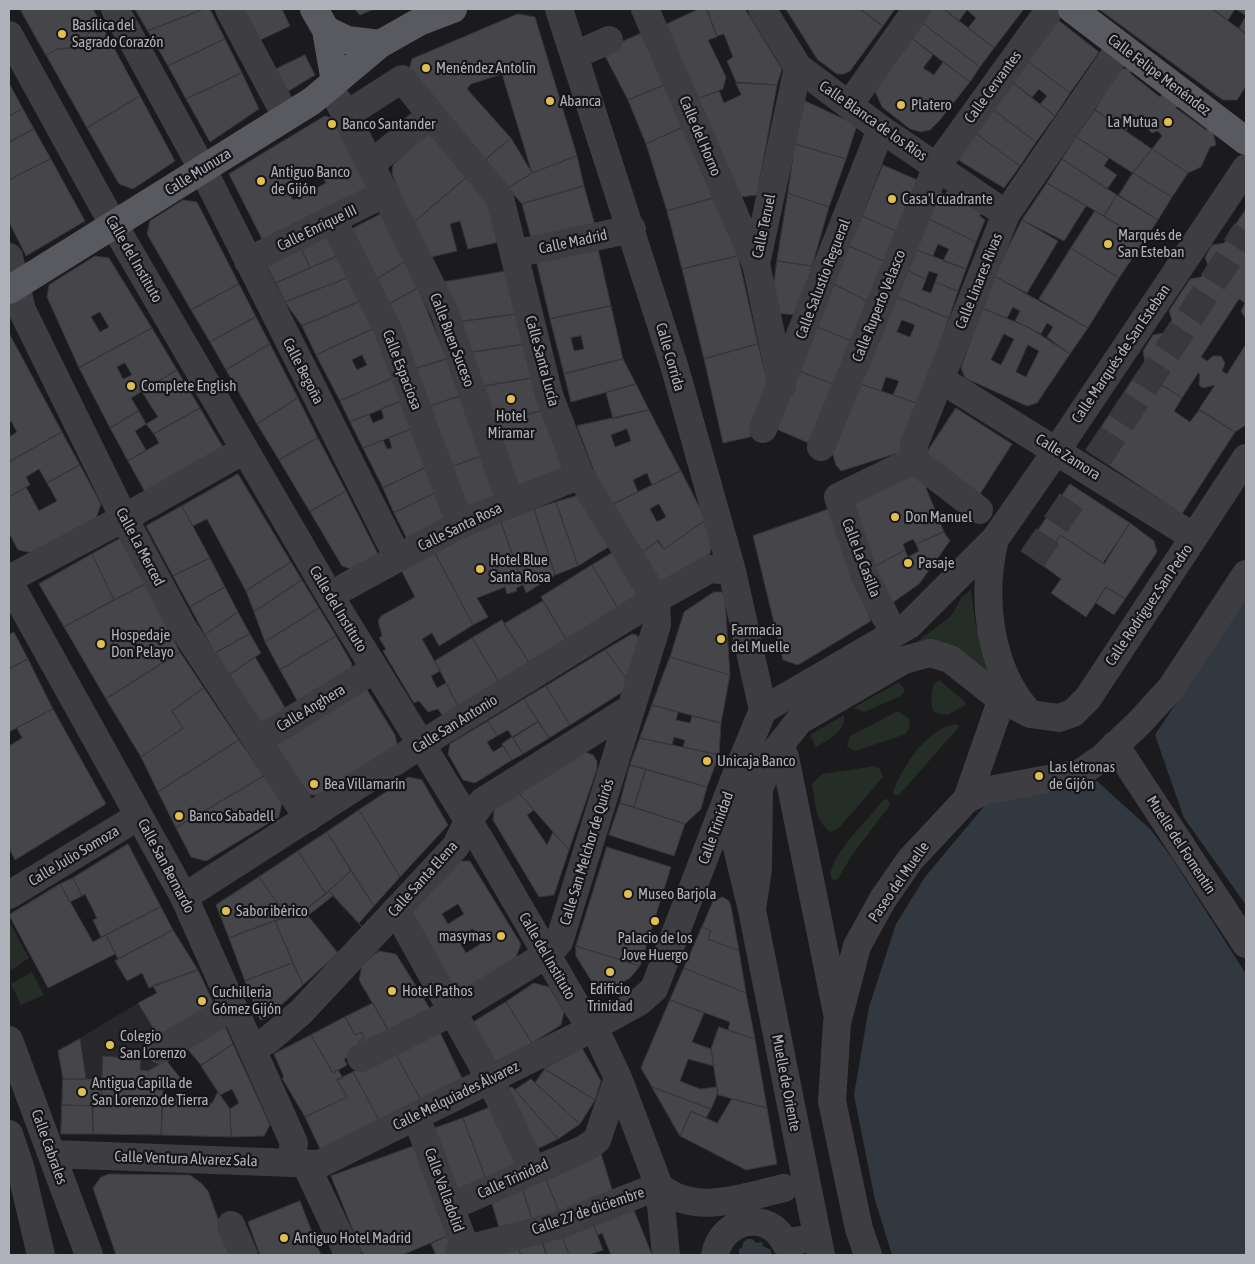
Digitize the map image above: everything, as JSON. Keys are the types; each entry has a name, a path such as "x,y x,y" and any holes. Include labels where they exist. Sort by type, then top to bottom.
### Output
{"main road":[{"name":"Calle Munuza","path":"13,287 114,224 206,176 312,101 340,101 372,44 418,22 452,9"},
{"name":"Calle Felipe Menéndez","path":"1072,9 1246,141"},
{"path":"320,19 347,40 372,44"},
{"path":"320,19 340,101"}],"street":[{"name":"Calle Begoña","path":"115,9 206,176 398,558"},
{"path":"229,9 279,103"},
{"name":"Calle Corrida","path":"559,9 632,229 674,365 732,571 764,710"},
{"name":"Calle del Horno","path":"645,9 756,264"},
{"name":"Calle Blanca de los Ríos","path":"762,9 798,68 881,129 1006,214"},
{"path":"849,105 917,9"},
{"name":"Calle Cervantes","path":"937,166 1050,9"},
{"name":"Calle del Instituto","path":"9,35 114,224 244,450 468,821 546,955 592,1028 618,1078 659,1186 666,1255"},
{"path":"575,54 609,40"},
{"name":"Calle Linares Rivas","path":"914,460 914,445 1006,214 1121,46"},
{"name":"Calle Teruel","path":"782,386 756,264 798,68"},
{"name":"Calle Santa Lucía","path":"340,101 402,79 500,198 549,396 580,475 656,600"},
{"name":"Calle Buen Suceso","path":"340,101 444,311 510,502"},
{"name":"Calle Enrique III","path":"248,261 333,220 379,180 434,119"},
{"name":"Calle Salustio Regueral","path":"763,429 782,386 881,129"},
{"name":"Calle Ruperto Velasco","path":"821,447 937,166"},
{"name":"Calle Marqués de San Esteban","path":"764,710 908,626 995,539 1246,168"},
{"name":"Calle Espaciosa","path":"333,220 388,330 460,524"},
{"name":"Calle Madrid","path":"514,254 632,229"},
{"name":"Calle La Merced","path":"9,258 13,287 22,310 124,518 183,628 308,818"},
{"name":"Calle Zamora","path":"940,379 1057,450 1194,537"},
{"path":"9,580 244,450"},
{"path":"914,460 979,510"},
{"name":"Calle La Casilla","path":"886,618 864,574 838,496 914,460"},
{"name":"Calle Rodríguez San Pedro","path":"1030,714 1059,718 1073,713 1088,698 1246,460"},
{"name":"Calle Santa Rosa","path":"345,587 460,524 580,475"},
{"name":"Calle Marqués de San Esteban","path":"995,539 989,562 988,614 1002,666 1018,701 1030,714"},
{"name":"Calle San Antonio","path":"184,897 421,746 656,600 710,569 732,571"},
{"name":"Paseo del Muelle","path":"868,1255 859,1229 832,1101 838,1020 858,946 883,899 910,860 967,799 984,791 1080,773 1115,746 1171,688 1246,574"},
{"name":"Calle San Bernardo","path":"9,580 184,897 294,1143 305,1163"},
{"name":"Calle San Melchor de Quirós","path":"361,1058 452,1012 546,955 559,942 657,625 656,600"},
{"name":"Muelle de Oriente","path":"752,910 758,868 759,789 773,754 799,721 904,660 930,653 950,659 998,697 1030,714"},
{"name":"Calle Anghera","path":"257,741 365,675"},
{"path":"967,799 998,707"},
{"name":"Calle Santa Elena","path":"252,1049 268,1040 301,1012 456,846 468,821 483,801 631,708"},
{"name":"Calle Trinidad","path":"592,1028 639,1002 654,989 736,775 764,710"},
{"name":"Muelle del Fomentín","path":"1115,746 1246,944"},
{"path":"785,757 838,1020"},
{"name":"Muelle de Oriente","path":"736,775 734,835 752,910 810,1248"},
{"name":"Calle Julio Somoza","path":"12,887 139,816"},
{"name":"Muelle de Oriente","path":"698,876 716,873 726,876 735,882 752,910"},
{"path":"396,910 490,1079 533,1170"},
{"path":"160,1050 233,1007"},
{"name":"Calle Melquiades Álvarez","path":"305,1163 490,1079 592,1028"},
{"name":"Calle Cabrales","path":"9,1040 89,1255"},
{"name":"Calle Trinidad","path":"450,1207 584,1149 597,1140 618,1078"},
{"name":"Calle Valladolid","path":"422,1132 450,1207 462,1250"},
{"path":"9,1134 20,1166 41,1255"},
{"name":"Calle Ventura Alvarez Sala","path":"52,1154 305,1163"},
{"path":"305,1163 347,1252"},
{"path":"659,1186 669,1195 690,1202 724,1202 752,1221 764,1223 774,1228 786,1243 810,1248"},
{"name":"Calle 27 de diciembre","path":"462,1250 559,1225 659,1186"},
{"path":"715,1255 722,1236 737,1211 784,1188"},
{"path":"231,1225 244,1255"}],"shaded area":[{"path":"971,590 975,621 990,678 939,643 918,641 951,616 962,597"},
{"path":"1246,596 1246,905 1184,818 1155,735"},
{"path":"939,680 964,701 966,705 948,715 935,713 931,703 932,692 933,685"},
{"path":"899,682 905,690 901,696 864,712 853,708"},
{"path":"898,711 909,719 910,727 906,734 855,751 847,746 850,736"},
{"path":"844,715 842,726 836,734 816,747 810,735"},
{"path":"956,724 959,726 957,729 899,795 894,795 893,791 898,781 917,750 935,733 945,727"},
{"path":"875,766 880,769 883,777 838,829 831,832 819,817 812,784 822,774"},
{"path":"1097,781 1151,830 1172,858 1246,974 1246,1255 892,1255 875,1200 854,1095 869,1007 896,924 925,877 986,804"},
{"path":"888,799 890,805 852,855 838,879 833,880 831,873 841,851 883,800"},
{"path":"9,921 29,958 10,971 9,971"},
{"path":"32,972 44,995 21,1005 11,984"},
{"name":"Colegio San Lorenzo","path":"138,1003 159,1038 163,1087 102,1079 63,1079 58,1051"},
{"path":"747,1239 752,1239 756,1243 762,1242 763,1246 771,1250 771,1255 739,1255 739,1249 742,1248 743,1243"}],"building":[{"name":"Basílica del Sagrado Corazón","path":"20,9 93,9 101,24 92,29 80,44 69,48 57,49 46,55"},
{"path":"135,9 204,9 148,31"},
{"path":"204,9 210,9 225,39 168,66 148,31"},
{"path":"238,9 282,9 290,26 256,42"},
{"path":"355,9 374,9 360,15"},
{"path":"699,9 707,9 717,37 708,40 726,77 723,89 697,99 665,25"},
{"path":"707,9 745,9 782,69 777,85 736,82 727,61 733,57 724,34 717,36"},
{"path":"786,9 860,9 883,26 850,71 844,74 837,74 818,60"},
{"path":"860,9 895,9 883,26"},
{"path":"930,9 944,9 994,48 980,67 920,21"},
{"path":"944,9 1024,9 994,48 968,28 976,18 967,10 959,21"},
{"path":"1099,9 1212,9 1246,34 1246,86 1237,100 1223,100"},
{"path":"1213,9 1235,9 1228,20"},
{"path":"1236,9 1246,9 1246,16"},
{"path":"518,14 535,17 577,156 532,173 502,74 471,84 467,89 511,138 484,161 409,70 412,59"},
{"path":"1246,16 1246,33 1239,28"},
{"path":"1058,20 1099,52 1070,93 1027,61"},
{"path":"920,21 980,67 970,82 909,36"},
{"path":"101,24 140,96 87,128 46,55 57,49 69,48 80,44 92,29"},
{"path":"642,33 667,84 628,100 604,54 606,49"},
{"path":"909,36 933,55 923,68 934,75 943,62 970,82 940,120 930,130 921,132 910,129 882,107 874,89"},
{"path":"225,39 242,73 186,99 168,66"},
{"path":"305,55 315,75 282,95 270,72"},
{"path":"1027,61 1070,93 1055,116 1040,104 1047,96 1039,89 1032,97 1012,82"},
{"name":"La Mutua","path":"1130,68 1131,74 1160,97 1162,94 1178,105 1176,108 1206,130 1212,128 1216,145 1210,147 1201,167 1188,173 1152,149 1162,136 1158,131 1152,133 1135,116 1126,131 1095,110 1113,78 1111,71"},
{"path":"242,73 259,109 210,142 186,99"},
{"path":"1012,82 1055,116 1036,142 992,109"},
{"path":"9,83 23,109 9,116"},
{"path":"736,83 777,85 757,195 740,197 697,99 719,91 724,103 741,95"},
{"path":"667,84 686,126 646,144 628,100"},
{"path":"140,96 175,161 133,189 119,184 87,128"},
{"path":"803,100 857,125 846,159 795,144"},
{"path":"23,109 34,129 9,142 9,116"},
{"path":"992,109 1036,142 1020,166 974,132"},
{"path":"1095,110 1152,149 1133,173 1076,137"},
{"name":"Antiguo Banco de Gijón","path":"325,116 342,121 374,190 265,245 229,174","holes":["317,167 326,183 293,200 285,184"]},
{"path":"686,126 717,197 667,211 646,144"},
{"path":"34,129 51,159 9,180 9,142"},
{"path":"429,131 467,177 412,224 392,174 393,165"},
{"path":"974,132 1020,166 1004,188 955,158"},
{"path":"1076,137 1109,158 1104,166 1117,175 1107,189 1062,159"},
{"path":"511,138 532,173 508,188 484,161"},
{"path":"795,144 846,159 829,207 788,193"},
{"path":"1152,149 1188,173 1172,197 1133,173"},
{"path":"577,156 584,186 522,204 508,188 532,173"},
{"path":"51,159 85,221 26,256 9,222 9,180"},
{"path":"1062,159 1117,195 1104,216 1047,183"},
{"name":"Casa'l cuadrante","path":"883,165 922,182 901,233 862,216"},
{"path":"1133,173 1172,197 1158,220 1119,195"},
{"path":"467,177 490,206 499,242 468,249 460,221 450,224 457,251 427,258 412,224"},
{"path":"1047,183 1086,206 1064,241 1022,220"},
{"path":"584,186 596,229 532,242 522,204"},
{"path":"937,190 945,195 947,191 981,213 980,216 985,220 976,242 925,217"},
{"path":"788,193 829,207 812,266 777,261"},
{"path":"1117,195 1158,220 1144,241 1104,216"},
{"path":"717,197 738,256 682,269 667,211"},
{"path":"183,200 197,202 239,284 191,310 147,234 150,221"},
{"path":"1246,209 1246,249 1228,236"},
{"name":"Marqués de San Esteban","path":"1095,211 1144,241 1119,278 1071,248"},
{"path":"381,214 406,261 374,281 348,231"},
{"path":"862,216 901,233 888,263 849,246"},
{"path":"925,217 976,242 966,269 943,261 949,249 938,244 933,256 912,248"},
{"path":"1022,220 1058,241 1027,293 994,276"},
{"path":"331,234 340,255 310,268 301,248"},
{"path":"1228,236 1246,249 1246,319 1241,311 1245,303 1239,299 1201,357 1207,361 1213,356 1221,356 1225,363 1222,371 1227,374 1246,344 1246,425 1235,432 1199,409 1215,385 1203,388 1199,385 1200,374 1198,373 1182,398 1139,370 1145,362 1143,351 1153,335 1164,333 1172,320 1169,311 1190,279 1201,277 1208,266 1205,257 1212,245 1224,243"},
{"path":"597,244 611,306 550,319 535,256"},
{"path":"849,246 888,263 871,303 834,284"},
{"path":"301,248 310,268 276,283 265,262"},
{"path":"912,248 966,269 958,291 935,282 938,274 929,271 926,279 904,269"},
{"path":"1071,248 1119,278 1088,328 1039,299"},
{"path":"340,255 350,277 285,302 276,283"},
{"path":"95,256 109,258 152,328 79,368 47,297 49,285","holes":["100,312 109,327 100,332 91,317"]},
{"path":"738,256 758,344 704,359 682,269"},
{"path":"406,261 418,288 386,306 374,281"},
{"path":"777,261 812,266 798,315 774,313 772,298"},
{"path":"904,269 926,279 922,290 931,293 935,282 958,291 949,318 894,296"},
{"path":"507,271 518,314 458,322 439,283"},
{"path":"994,276 1088,328 1070,354 1047,337 1053,327 1047,323 1041,334 1015,321 1020,311 1013,307 1007,318 982,308"},
{"path":"350,277 361,301 302,326 285,302"},
{"path":"239,284 256,317 210,342 191,310"},
{"path":"834,284 871,303 854,342 817,327"},
{"path":"418,288 447,359 411,370 386,306"},
{"path":"894,296 949,318 919,404 893,395 899,381 886,377 881,391 861,384","holes":["902,320 915,325 910,337 897,332"]},
{"path":"361,301 373,329 316,355 302,326"},
{"path":"611,306 623,359 564,374 550,319","holes":["581,336 584,349 574,351 571,338"]},
{"path":"982,308 1030,328 1070,354 1037,403 1027,406 965,378 961,368","holes":["1004,334 1014,339 1001,365 991,360","1028,345 1039,351 1026,377 1016,372"]},
{"path":"518,314 526,344 468,353 458,322"},
{"path":"256,317 270,344 226,370 210,342"},
{"path":"817,327 854,342 835,385 799,371"},
{"path":"152,328 177,370 131,398 139,411 110,428 79,368","holes":["125,363 132,375 123,379 117,367"]},
{"path":"373,329 393,378 340,401 316,355","holes":["362,355 367,365 357,370 352,360"]},
{"path":"9,333 62,432 9,462 9,437 17,432 11,421 9,422"},
{"path":"270,344 298,398 257,424 226,370"},
{"path":"526,344 533,378 479,387 468,353"},
{"path":"758,344 768,385 750,437 723,443 704,359"},
{"path":"447,359 460,396 424,408 411,370"},
{"path":"623,359 636,384 571,402 564,374"},
{"path":"177,370 200,408 154,434 146,424 158,417 142,392"},
{"path":"1139,370 1182,398 1174,411 1190,422 1199,410 1235,432 1182,514 1086,450"},
{"path":"799,371 835,385 811,444 776,429"},
{"path":"393,378 402,401 350,422 340,401"},
{"name":"Hotel Miramar","path":"533,378 541,411 492,424 479,387"},
{"path":"636,384 649,410 613,419 606,393"},
{"path":"861,384 919,404 901,452 841,471 836,465 832,452"},
{"path":"460,396 481,456 446,469 424,408"},
{"path":"298,398 318,438 279,460 257,424"},
{"path":"402,401 414,428 363,448 350,422 369,414 373,423 384,418 381,409"},
{"path":"200,408 224,449 145,492 128,461 159,443 154,434"},
{"path":"956,408 1012,444 980,494 925,455"},
{"path":"649,410 681,471 652,485 647,473 633,480 638,492 612,505 599,484 577,426","holes":["627,429 631,441 615,447 611,435"]},
{"path":"139,411 146,424 135,431 146,450 128,461 110,428"},
{"path":"541,411 565,474 513,494 492,424"},
{"path":"414,428 429,466 383,488 363,448 383,440 387,449 392,448 389,438"},
{"path":"62,432 80,465 47,483 39,469 26,477 30,485 9,497 9,462"},
{"path":"318,438 346,491 310,512 279,460"},
{"path":"481,456 497,502 464,515 446,469"},
{"path":"80,465 101,504 96,519 33,553 18,550 9,533 9,497 26,487 39,511 57,501 47,483"},
{"path":"429,466 439,491 394,513 383,488"},
{"path":"681,471 706,520 664,549 658,540 641,553 612,505","holes":["659,504 666,517 657,522 650,509"]},
{"name":"Don Manuel","path":"915,471 928,485 926,488 944,532 916,544 913,539 903,544 905,550 870,569 847,502"},
{"path":"238,474 291,562 246,591 207,519 193,526 182,506"},
{"path":"1070,484 1130,523 1103,563 1060,535 1041,564 1023,552"},
{"path":"346,491 378,554 351,569 342,566 310,512"},
{"path":"439,491 452,519 408,541 394,513"},
{"path":"580,495 610,546 578,566 556,502"},
{"path":"556,502 578,566 555,575 534,509"},
{"path":"182,506 210,558 173,576 146,526"},
{"path":"832,508 871,621 798,665 783,660 753,536"},
{"path":"534,509 555,575 526,593 501,522"},
{"path":"706,520 714,536 710,554 659,584 641,553 657,541 664,549"},
{"name":"Hotel Blue Santa Rosa","path":"501,522 523,585 516,588 517,591 507,594 505,587 477,598 488,617 473,625 435,553 457,540"},
{"path":"1130,523 1154,541 1157,552 1125,599 1106,587 1086,617 1051,593 1061,579 1041,564 1060,535 1104,564"},
{"name":"Pasaje","path":"944,532 950,541 919,584 888,606 870,569 905,550 908,557 919,551 916,544"},
{"path":"121,538 145,584 114,600 92,554"},
{"path":"435,553 473,625 439,646 432,633 422,639 440,671 431,676 437,688 446,683 460,710 445,719 438,709 428,712 419,701 414,703 383,651 386,649 379,638 382,636 378,621 381,616 415,597 401,570"},
{"path":"612,553 641,601 621,613 592,565"},
{"path":"92,554 114,600 64,627 39,584"},
{"path":"210,558 225,587 190,607 173,576"},
{"path":"291,562 302,580 254,612 246,591"},
{"path":"592,565 621,613 569,644 541,597"},
{"path":"302,580 319,608 265,642 254,612"},
{"path":"145,584 180,652 106,699 64,627"},
{"path":"225,587 238,612 205,635 190,607"},
{"path":"1106,587 1125,599 1114,615 1096,603"},
{"path":"714,592 722,592 725,599 730,675 670,657 684,612"},
{"path":"543,601 569,644 532,667 504,624"},
{"path":"319,608 336,636 280,670 265,642"},
{"path":"238,612 250,634 215,653 205,635"},
{"path":"502,620 532,667 501,685 472,638"},
{"path":"14,632 28,659 9,669 9,635"},
{"path":"250,634 261,653 228,676 215,653"},
{"path":"632,634 637,635 640,640 629,682 605,650"},
{"path":"336,636 352,664 349,674 299,704 280,670"},
{"path":"472,638 501,685 460,710 435,661"},
{"path":"605,650 629,682 629,688 570,725 546,686"},
{"path":"180,652 204,688 172,711 183,728 141,757 106,699"},
{"path":"255,657 287,711 259,727 228,676"},
{"path":"670,657 730,675 721,723 652,705"},
{"path":"28,659 53,709 9,732 9,669"},
{"path":"546,686 570,725 549,738 524,699"},
{"path":"204,688 239,740 158,792 141,757 183,728 172,711"},
{"path":"366,688 395,735 397,743 395,749 318,795 310,795 271,745"},
{"path":"524,699 538,721 512,737 508,730 497,736 488,721"},
{"path":"652,705 678,712 676,720 690,723 692,716 721,723 719,755 683,747 685,740 674,737 672,745 640,738"},
{"path":"53,709 106,804 15,860 9,848 9,746 22,738 17,728"},
{"path":"488,721 497,736 487,742 493,752 503,746 512,760 475,783 463,780 448,754 450,744"},
{"path":"538,722 549,738 523,754 513,738"},
{"path":"512,737 523,754 512,760 502,744"},
{"path":"640,738 719,755 707,787 630,765"},
{"path":"239,740 264,776 176,828 158,792"},
{"path":"585,752 593,755 597,761 597,769 569,850 517,791"},
{"path":"630,765 646,769 634,807 620,803"},
{"path":"646,769 707,787 701,809 685,824 634,807"},
{"path":"264,776 282,803 279,817 206,861 191,857 176,828"},
{"path":"409,777 422,780 448,825 400,877 359,810"},
{"path":"517,791 534,810 527,815 547,845 553,832 569,850 554,895 539,897 493,820 495,804"},
{"path":"620,803 685,824 674,856 609,835"},
{"path":"359,810 400,877 374,906 327,832"},
{"path":"327,832 351,871 326,894 298,851"},
{"path":"128,844 161,907 101,937 93,920 97,918 85,894 82,896 73,878"},
{"name":"Museo Barjola","path":"607,847 671,867 640,966 576,946"},
{"path":"298,851 326,894 304,911 287,916 259,877"},
{"path":"456,861 470,861 521,944 516,957 467,990 450,986 411,912","holes":["458,904 464,914 448,924 442,914","473,929 482,943 466,953 458,939"]},
{"path":"351,871 374,906 359,923 329,891"},
{"path":"259,877 287,916 229,938 216,905"},
{"path":"73,878 82,896 70,902 60,884"},
{"path":"60,884 93,942 106,935 115,954 48,988 9,915"},
{"path":"329,891 364,929 338,953 304,911"},
{"path":"333,896 364,929 338,953 308,916"},
{"path":"723,897 729,901 731,906 739,951 708,939 711,931 702,927 713,901"},
{"path":"161,907 173,930 118,959 106,935"},
{"path":"304,911 338,953 303,985 275,921"},
{"path":"275,921 293,963 245,981 229,938"},
{"path":"702,927 711,931 708,939 739,951 746,993 684,968"},
{"path":"173,930 198,970 149,988 142,973 127,981 115,961"},
{"name":"Edificio Trinidad","path":"576,946 640,966 630,978 600,995 576,956"},
{"name":"Hotel Pathos","path":"379,951 396,954 432,1012 391,1035 359,980 362,965"},
{"path":"293,963 303,985 266,1019 260,1020 245,981"},
{"path":"684,968 746,993 755,1039 728,1030 730,1022 670,1000"},
{"path":"198,970 215,1006 159,1038 138,1003 157,993 153,986"},
{"path":"534,983 549,987 564,1012 561,1025 532,1043 506,1002"},
{"path":"670,1000 704,1013 692,1042 711,1049 714,1066 688,1059 680,1081 700,1089 717,1087 717,1095 711,1109 652,1087 641,1068"},
{"path":"506,1002 532,1043 495,1064 472,1023"},
{"path":"373,1003 391,1035 364,1051 358,1042 364,1038 361,1032 355,1035 345,1017"},
{"path":"345,1017 355,1035 361,1032 364,1038 358,1042 364,1051 344,1059 347,1065 333,1073 311,1035"},
{"path":"223,1021 233,1044 201,1065 185,1046"},
{"path":"719,1027 755,1039 767,1108 718,1095 711,1049"},
{"path":"439,1030 462,1078 421,1100 394,1051"},
{"path":"311,1035 333,1073 338,1070 343,1078 337,1080 347,1097 305,1117 282,1078 284,1077 274,1054"},
{"path":"80,1039 86,1079 63,1079 58,1051"},
{"path":"233,1044 270,1125 264,1136 231,1137 230,1109 239,1103 232,1089 220,1095 201,1066"},
{"path":"582,1048 601,1081 595,1100 544,1069"},
{"path":"394,1051 421,1100 380,1122 353,1072"},
{"name":"Colegio San Lorenzo","path":"103,1056 141,1059 140,1070 148,1071 166,1060 181,1079 163,1091 163,1087 102,1080"},
{"path":"545,1069 595,1100 580,1124 535,1083"},
{"path":"353,1072 380,1122 322,1153 305,1117 347,1097 337,1080"},
{"name":"Antigua Capilla de San Lorenzo de Tierra","path":"63,1079 102,1079 101,1106 62,1105"},
{"path":"102,1079 163,1087 161,1135 93,1134 93,1106 101,1106"},
{"path":"531,1079 580,1124 558,1139 515,1090"},
{"path":"512,1087 558,1139 535,1150 500,1093"},
{"path":"652,1087 711,1109 706,1118 691,1111 680,1136"},
{"path":"218,1092 230,1109 231,1137 161,1135 163,1099 170,1100 171,1096 196,1099 196,1104 212,1103"},
{"path":"732,1099 767,1108 777,1164 746,1170 680,1136 691,1111 717,1123"},
{"path":"62,1105 92,1106 93,1134 61,1134"},
{"path":"496,1105 518,1167 486,1179 463,1118"},
{"path":"463,1118 486,1179 452,1191 430,1130"},
{"path":"414,1146 452,1234 402,1255 363,1255 331,1176"},
{"path":"600,1150 614,1196 561,1217 544,1174"},
{"path":"110,1174 190,1175 208,1191 231,1255 116,1255 93,1188 101,1177"},
{"path":"544,1174 561,1217 534,1226 521,1184"},
{"path":"521,1184 534,1226 501,1234 490,1197"},
{"name":"Antiguo Hotel Madrid","path":"300,1201 321,1255 260,1255 248,1222"},
{"path":"632,1205 652,1255 611,1255 602,1233 598,1235 592,1221"},
{"path":"592,1221 603,1250 589,1255 569,1255 560,1232"},
{"path":"560,1232 569,1255 547,1255 541,1237"},
{"path":"452,1234 460,1255 436,1255 431,1244"},
{"path":"540,1237 546,1255 521,1255 517,1244"},
{"path":"517,1244 521,1255 491,1255"}],"tunnel":[{"path":"1098,458 1246,231"},
{"path":"1032,559 1079,490"}],"place":[{"name":"Basílica del Sagrado Corazón","path":"62,34"},
{"name":"Menéndez Antolín","path":"426,68"},
{"name":"Abanca","path":"550,101"},
{"name":"Platero","path":"901,105"},
{"name":"La Mutua","path":"1168,122"},
{"name":"Banco Santander","path":"332,124"},
{"name":"Antiguo Banco de Gijón","path":"261,181"},
{"name":"Casa'l cuadrante","path":"892,199"},
{"name":"Marqués de San Esteban","path":"1108,244"},
{"name":"Complete English","path":"131,386"},
{"name":"Hotel Miramar","path":"511,399"},
{"name":"Don Manuel","path":"895,517"},
{"name":"Pasaje","path":"908,563"},
{"name":"Hotel Blue Santa Rosa","path":"480,569"},
{"name":"Farmacia del Muelle","path":"721,639"},
{"name":"Hospedaje Don Pelayo","path":"101,644"},
{"name":"Unicaja Banco","path":"707,761"},
{"name":"Las letronas de Gijón","path":"1039,776"},
{"name":"Bea Villamarín","path":"314,784"},
{"name":"Banco Sabadell","path":"179,816"},
{"name":"Museo Barjola","path":"628,894"},
{"name":"Sabor ibérico","path":"226,911"},
{"name":"Palacio de los Jove Huergo","path":"655,921"},
{"name":"masymas","path":"501,936"},
{"name":"Edificio Trinidad","path":"610,972"},
{"name":"Hotel Pathos","path":"392,991"},
{"name":"Cuchilleria Gómez Gijón","path":"202,1001"},
{"name":"Colegio San Lorenzo","path":"110,1045"},
{"name":"Antigua Capilla de San Lorenzo de Tierra","path":"82,1092"},
{"name":"Antiguo Hotel Madrid","path":"284,1238"}]}
